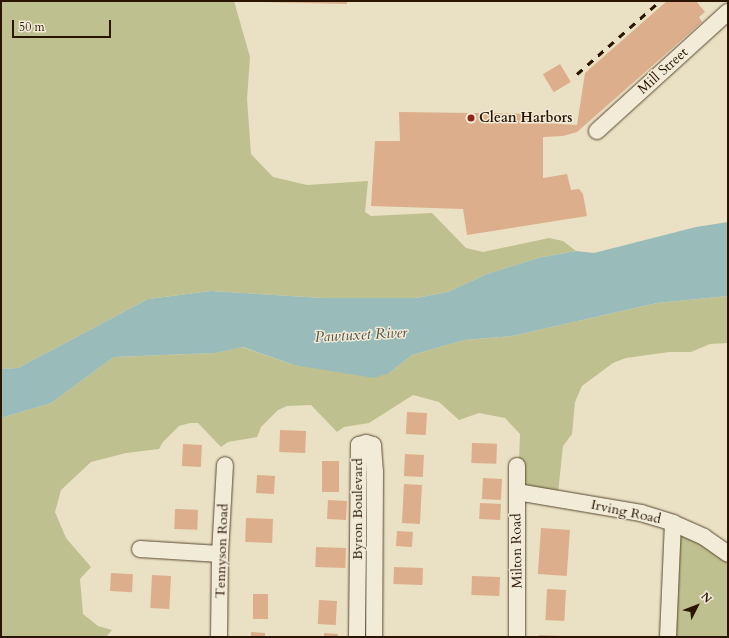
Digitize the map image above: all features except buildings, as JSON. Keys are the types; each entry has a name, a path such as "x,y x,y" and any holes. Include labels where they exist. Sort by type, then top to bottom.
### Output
{"street":[{"name":"Mill Street","path":"597,131 728,12"},
{"name":"Byron Boulevard","path":"357,637 359,445 366,443 373,445 375,470 374,637"},
{"name":"Tennyson Road","path":"220,637 220,554 225,465"},
{"name":"Milton Road","path":"517,466 518,637"},
{"name":"Irving Road","path":"516,492 641,513 673,523 704,537 728,554"},
{"path":"668,637 673,523"},
{"path":"140,549 220,554"}],"green space":[{"path":"1,1 234,1 250,57 247,99 251,154 273,177 307,185 368,181 365,212 371,216 432,213 466,248 483,252 549,238 563,241 576,251 538,258 487,274 448,292 416,298 323,298 211,291 148,299 18,368 1,369"},
{"path":"728,296 728,343 710,344 691,352 669,352 626,358 613,363 582,386 575,402 572,434 563,446 558,493 518,488 520,434 505,418 479,413 459,420 439,402 413,395 369,423 344,427 337,432 311,405 287,406 278,410 261,427 257,437 228,442 221,447 198,423 190,423 179,426 163,442 159,449 126,453 91,462 61,490 55,512 66,538 91,567 80,579 83,614 98,626 112,630 106,637 1,637 1,418 51,403 114,357 215,353 242,347 294,365 389,373 412,355 464,340 512,336 657,303"},
{"path":"676,525 728,552 728,637 670,637"}],"water":[{"name":"Pawtuxet River","path":"728,222 728,296 657,303 512,336 464,340 412,355 389,373 374,378 294,365 243,347 215,353 114,357 51,403 1,418 1,369 18,368 148,299 211,291 323,298 416,298 448,292 487,274 538,258 576,251 594,253 696,227"}],"railway":[{"path":"577,74 660,1"}],"place":[{"name":"Clean Harbors","path":"471,118"}]}
